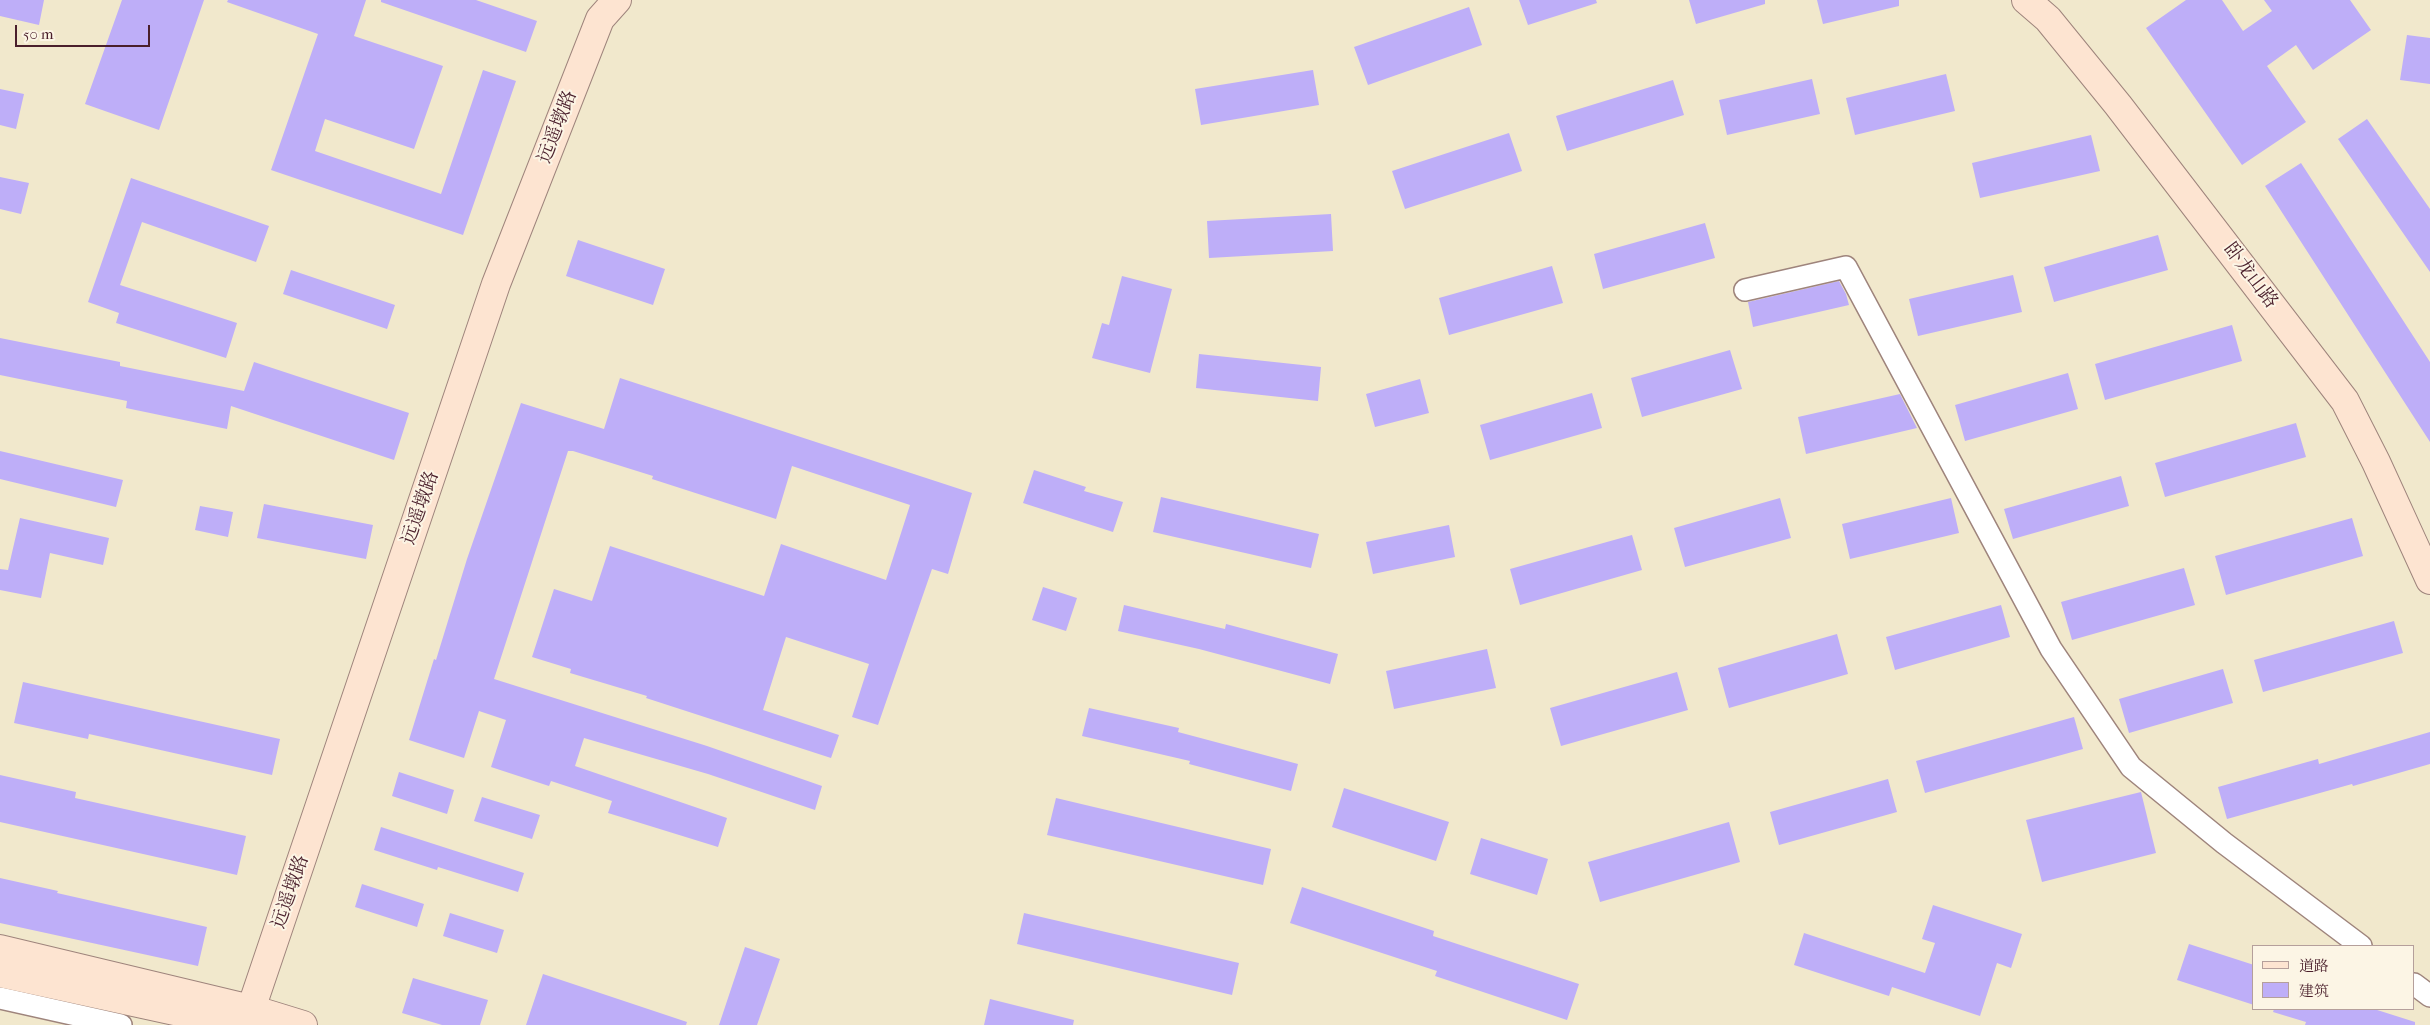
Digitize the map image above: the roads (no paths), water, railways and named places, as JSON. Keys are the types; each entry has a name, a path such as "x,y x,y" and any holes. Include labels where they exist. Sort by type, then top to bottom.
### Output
{"street":[{"name":"远遥墩路","path":"245,1020 496,284 600,20 616,0"},
{"name":"卧龙山路","path":"2026,0 2048,20 2118,105 2345,401 2376,462 2430,580"},
{"path":"1745,290 1846,267 2051,649 2132,767 2224,843 2361,945"},
{"path":"0,949 245,1020"},
{"path":"0,973 245,1020 303,1025"},
{"path":"2415,985 2430,996"},
{"path":"0,998 121,1025"}]}
